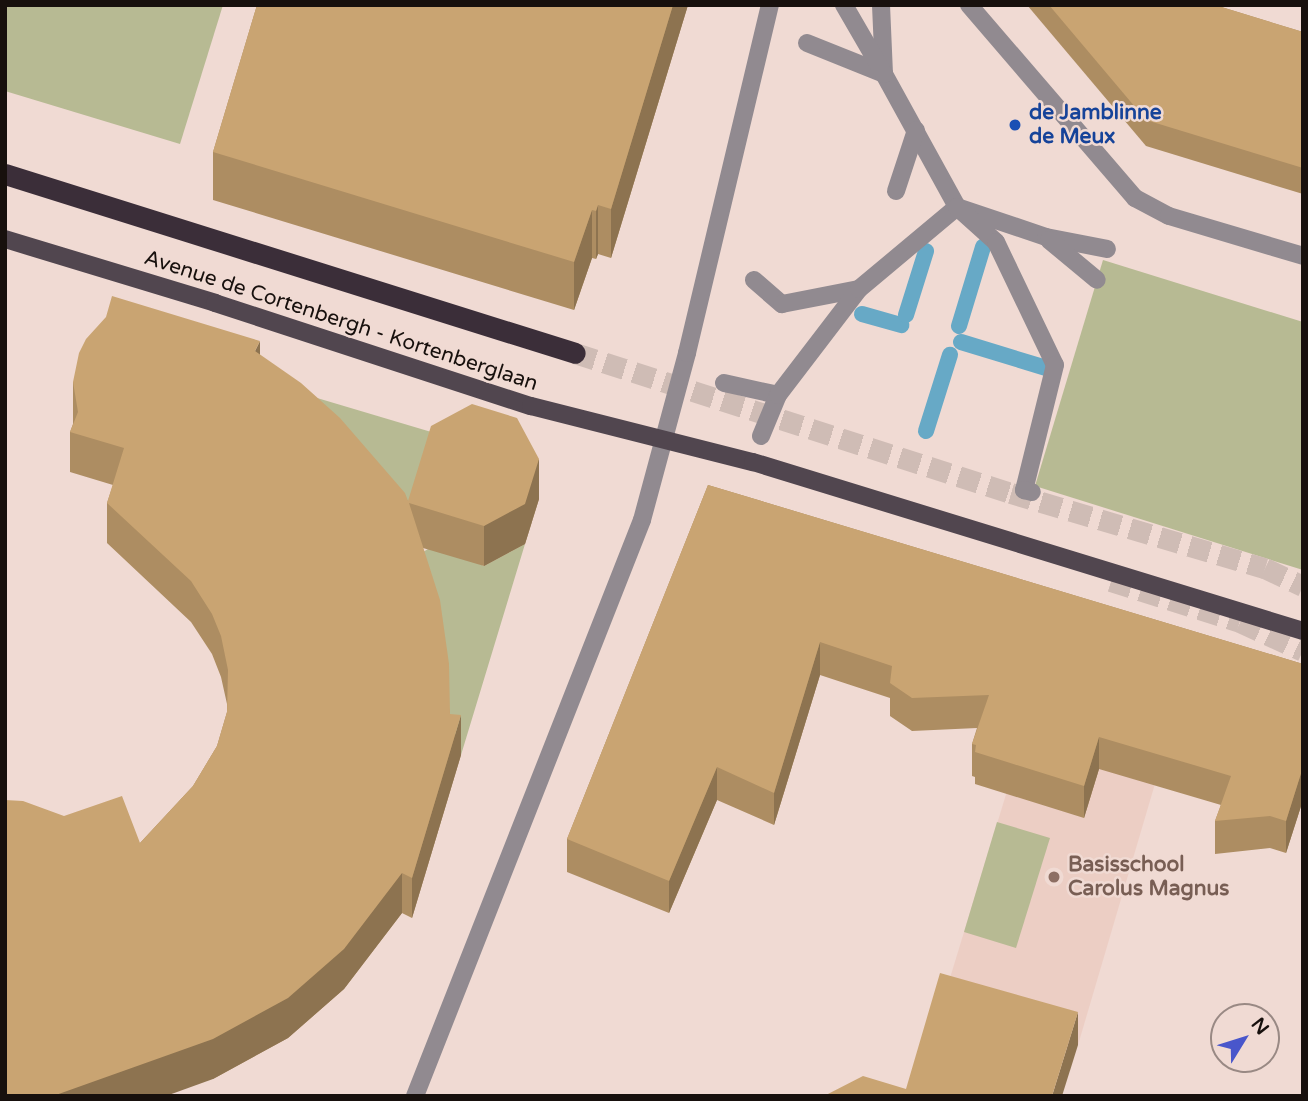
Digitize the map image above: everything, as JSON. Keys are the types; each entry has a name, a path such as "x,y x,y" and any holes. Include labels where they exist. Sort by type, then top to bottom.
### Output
{"highway":[{"path":"5,174 575,353"}],"main road":[{"name":"Avenue de Cortenbergh - Kortenberglaan","path":"5,239 215,303 531,406 753,462 1303,631"}],"street":[{"path":"415,1096 639,529 664,440 770,5"},
{"path":"844,5 957,207 996,242 1055,365 1033,472 1024,490 1032,492"},
{"path":"881,5 884,74"},
{"path":"969,5 1135,198 1168,216 1303,256"},
{"path":"807,43 884,74"},
{"path":"896,191 916,130"},
{"path":"957,207 1046,237 1107,249"},
{"path":"761,436 778,395 859,289 957,207"},
{"path":"1046,237 1097,280"},
{"path":"754,280 782,304 859,289"},
{"path":"724,383 778,395"}],"shaded area":[{"name":"Basisschool Carolus Magnus","path":"1058,624 1190,665 1078,1045 914,1096"}],"green space":[{"path":"5,5 223,5 180,144 5,91"},
{"path":"1103,260 1303,322 1303,570 1035,486"},
{"path":"260,381 438,434 417,511"},
{"path":"525,544 461,755 448,754 411,559 435,545 484,566"},
{"path":"997,822 1050,838 1016,948 964,932"}],"building":[{"path":"257,5 673,5 611,209 598,205 596,211 592,210 574,262 213,152"},
{"path":"1049,5 1215,5 1303,32 1303,168 1146,120"},
{"path":"112,296 260,341 255,351 301,383 340,418 405,493 408,501 431,426 472,404 517,418 539,459 525,504 484,526 409,503 440,600 449,664 450,714 461,715 412,878 402,873 344,949 288,998 213,1039 53,1096 5,1096 5,800 23,801 64,816 122,796 140,843 193,786 217,746 227,712 228,670 221,636 212,614 191,581 107,503 124,448 70,432 78,412 73,382 79,353 86,339 106,317"},
{"path":"708,485 1303,664 1303,767 1286,821 1270,816 1215,821 1231,776 1099,737 1084,786 975,752 976,745 972,744 989,695 912,698 890,683 892,666 820,642 774,793 717,767 669,881 567,839"},
{"path":"940,973 1078,1012 1052,1096 824,1096 863,1076 906,1089"}],"waterway":[{"path":"959,326 983,247"},
{"path":"906,315 926,251"},
{"path":"862,314 901,325"},
{"path":"961,342 1046,368"},
{"path":"926,431 950,355"}],"tunnel":[{"path":"575,353 1011,493 1265,568 1303,586"},
{"path":"1111,581 1240,622 1303,651"}],"place":[{"name":"de Jamblinne de Meux","path":"1015,125"},
{"name":"Basisschool Carolus Magnus","path":"1054,877"}]}
